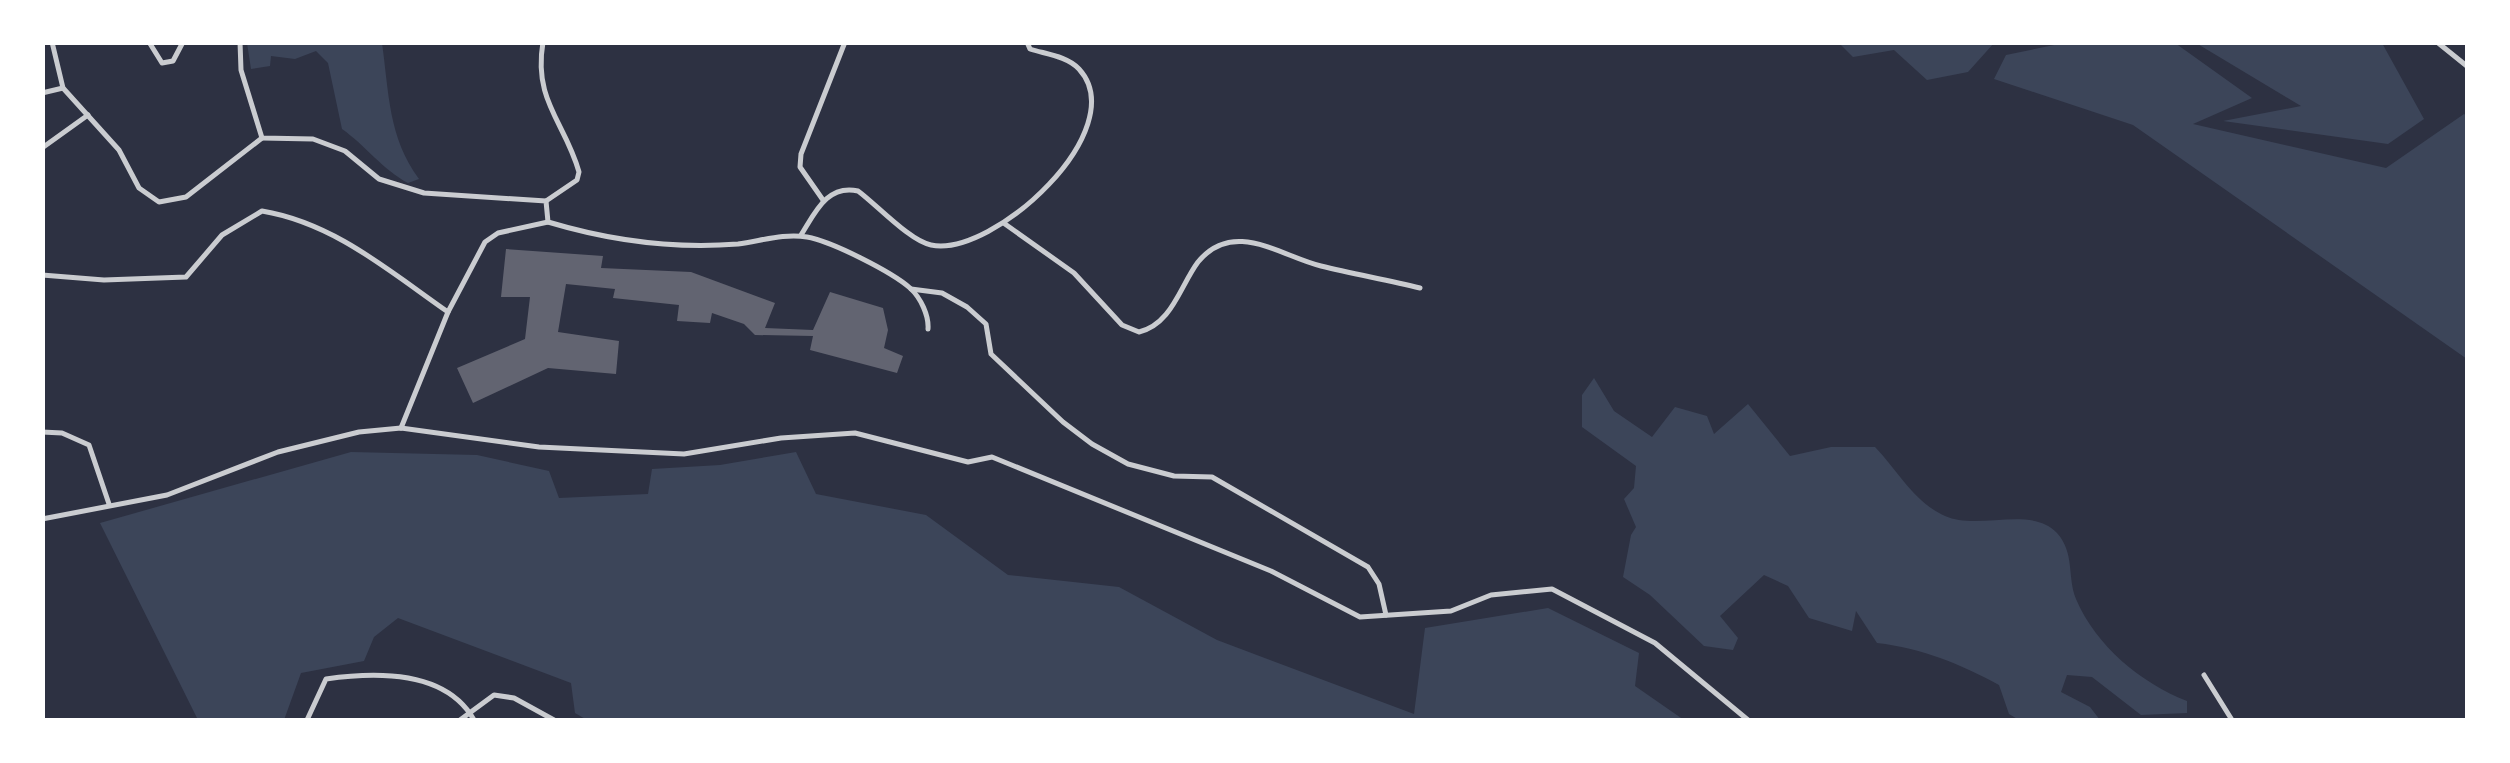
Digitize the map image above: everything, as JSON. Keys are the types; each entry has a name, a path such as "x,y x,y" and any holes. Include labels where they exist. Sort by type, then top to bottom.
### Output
{"street":[{"path":"52,42 63,88 119,150 139,188 159,202 186,197 262,138 313,139 345,151 379,179 424,193 546,202 577,180 580,172 544,95 540,62 544,42"},
{"path":"150,42 162,63 173,62 183,42"},
{"path":"240,42 241,70 262,138"},
{"path":"823,200 800,167 801,154 846,42"},
{"path":"801,235 823,200 847,188 858,191 910,236 930,245 966,242 1005,224 1070,161 1089,122 1090,100 1081,70 1070,61 1030,49 1028,42"},
{"path":"2436,42 2468,67"},
{"path":"42,93 63,88"},
{"path":"42,148 88,115"},
{"path":"546,202 548,222"},
{"path":"42,275 104,280 186,278 222,235 262,211 309,221 335,234 448,312"},
{"path":"400,428 448,312 485,242 498,233 548,222 661,244 739,244 801,235 823,240 911,288 942,292 967,306 986,324 992,354 1062,422 1128,464 1174,476 1212,477 1368,567 1379,584 1386,615"},
{"path":"1005,224 1074,273 1122,326 1139,332 1161,320 1200,259 1218,249 1248,241 1272,245 1316,265 1420,288"},
{"path":"911,288 928,317 928,329"},
{"path":"42,518 167,495 278,452 359,432 400,428 539,447 684,454 782,438 854,433 968,462 994,458 1271,571 1360,617 1450,611 1491,596 1552,589 1655,643 1748,720"},
{"path":"42,432 78,438 95,455 110,505"},
{"path":"306,720 326,679 388,674 429,683 468,711 474,720"},
{"path":"2204,676 2232,720"},
{"path":"460,720 494,696 514,698 554,720"}],"shaded area":[{"path":"247,43 382,43 396,130 419,179 408,183 399,178 342,129 328,63 316,51 295,59 271,56 270,66 251,69"},
{"path":"1839,43 1994,43 1968,72 1927,80 1894,50 1853,57"},
{"path":"2064,43 2175,43 2252,98 2193,124 2386,168 2464,114 2467,116 2467,359 2133,125 1994,79 2006,55"},
{"path":"2196,43 2382,43 2424,119 2388,144 2223,121 2301,106"},
{"path":"1594,378 1614,411 1652,437 1675,407 1707,416 1714,434 1748,404 1790,456 1831,447 1875,447 1915,494 1945,516 1973,521 2019,519 2046,525 2063,541 2073,591 2095,632 2137,673 2187,701 2187,713 2141,715 2092,677 2067,675 2061,692 2090,707 2100,720 2019,720 2009,714 1999,685 1940,658 1877,643 1856,611 1852,631 1809,618 1788,586 1764,575 1720,616 1738,638 1733,650 1704,646 1650,595 1623,577 1636,527 1624,499 1634,488 1636,466 1582,427 1582,395"},
{"path":"351,452 477,455 549,471 559,498 648,494 652,469 720,465 796,452 816,494 926,515 1008,575 1119,587 1217,640 1414,714 1425,628 1548,608 1639,653 1635,686 1684,720 587,720 575,713 571,683 398,618 374,637 364,661 301,673 284,720 198,720 100,523"}],"building":[{"path":"506,249 603,256 601,268 691,272 775,303 765,328 813,330 830,292 883,308 888,330 884,348 903,356 897,373 810,350 813,336 755,335 744,324 712,313 710,323 677,321 679,305 613,298 615,289 566,284 558,332 619,341 616,374 548,368 473,403 457,368 525,339 530,297 501,297"}]}
